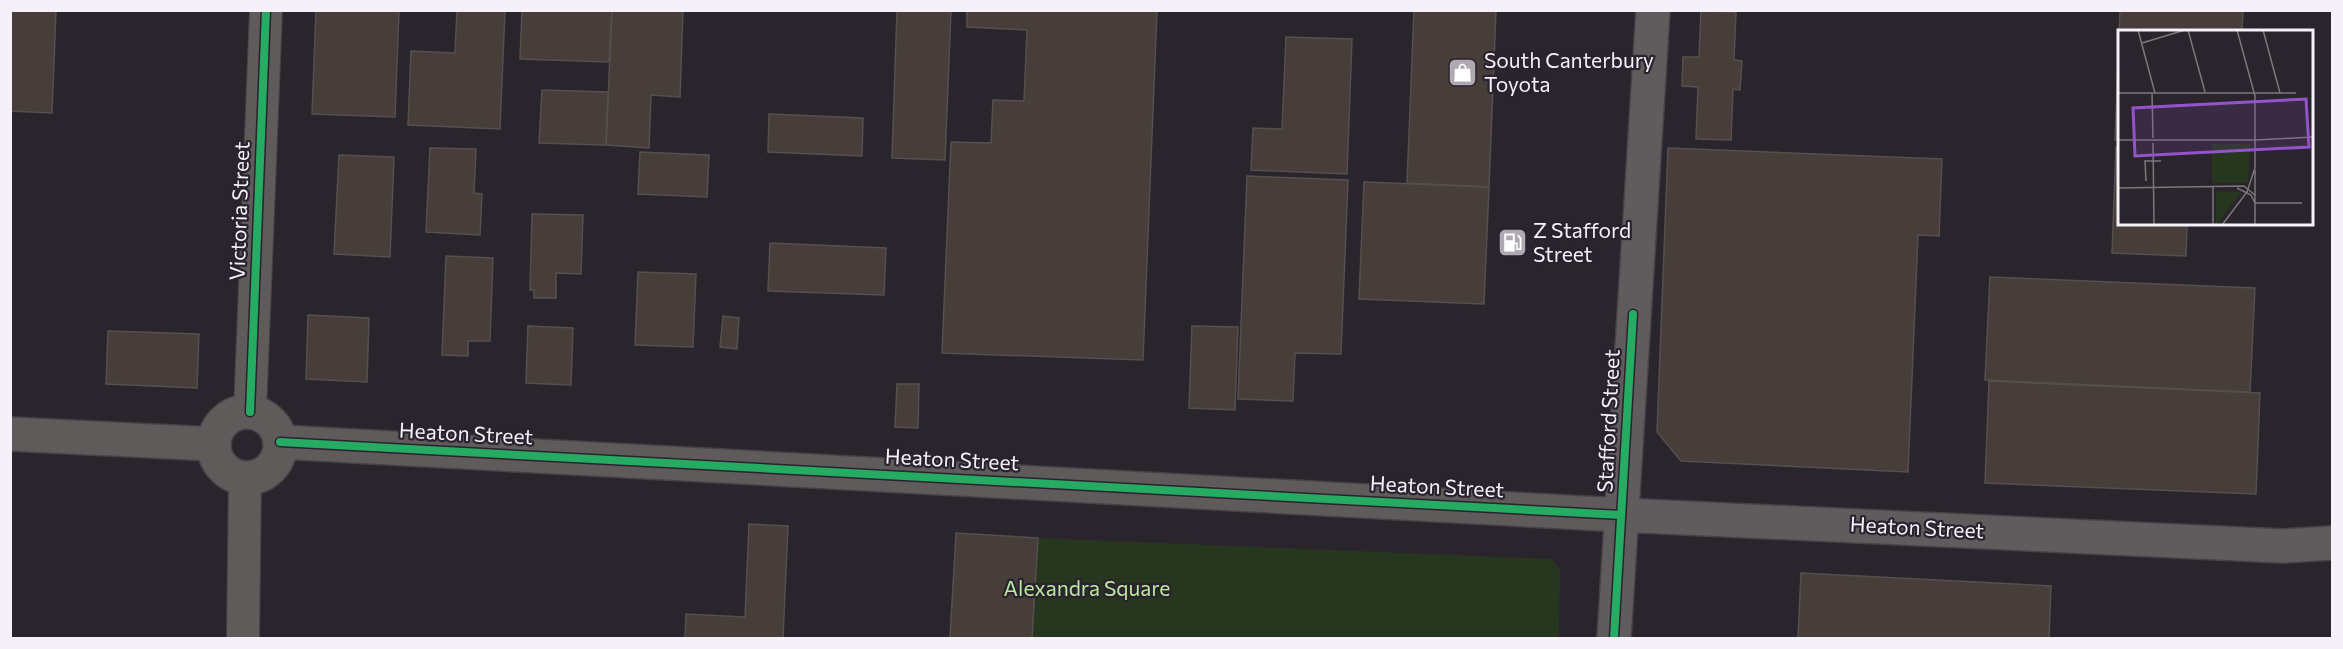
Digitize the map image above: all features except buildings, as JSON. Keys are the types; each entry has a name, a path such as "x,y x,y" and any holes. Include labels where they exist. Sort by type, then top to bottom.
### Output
{"main road":[{"name":"Stafford Street","path":"1614,639 1653,10"},
{"name":"Heaton Street","path":"1622,515 2283,546 2332,543"}],"street":[{"name":"Victoria Street","path":"250,412 266,10"},
{"path":"250,412 261,415 270,422 277,431 280,442 275,464 267,472 246,479 226,472 214,454 213,444 220,424 239,413 250,412"},
{"path":"10,434 213,444"},
{"name":"Heaton Street","path":"280,442 1622,515"},
{"path":"243,639 246,479"}],"green space":[{"name":"Alexandra Square","path":"1038,538 1551,559 1560,569 1559,638 1032,638"}],"cycle path":[{"path":"250,412 266,10"},
{"path":"1614,638 1633,314"},
{"path":"280,442 1621,515"}],"place":[{"name":"South Canterbury Toyota","path":"1463,73"},
{"name":"Z Stafford Street","path":"1512,243"}]}
